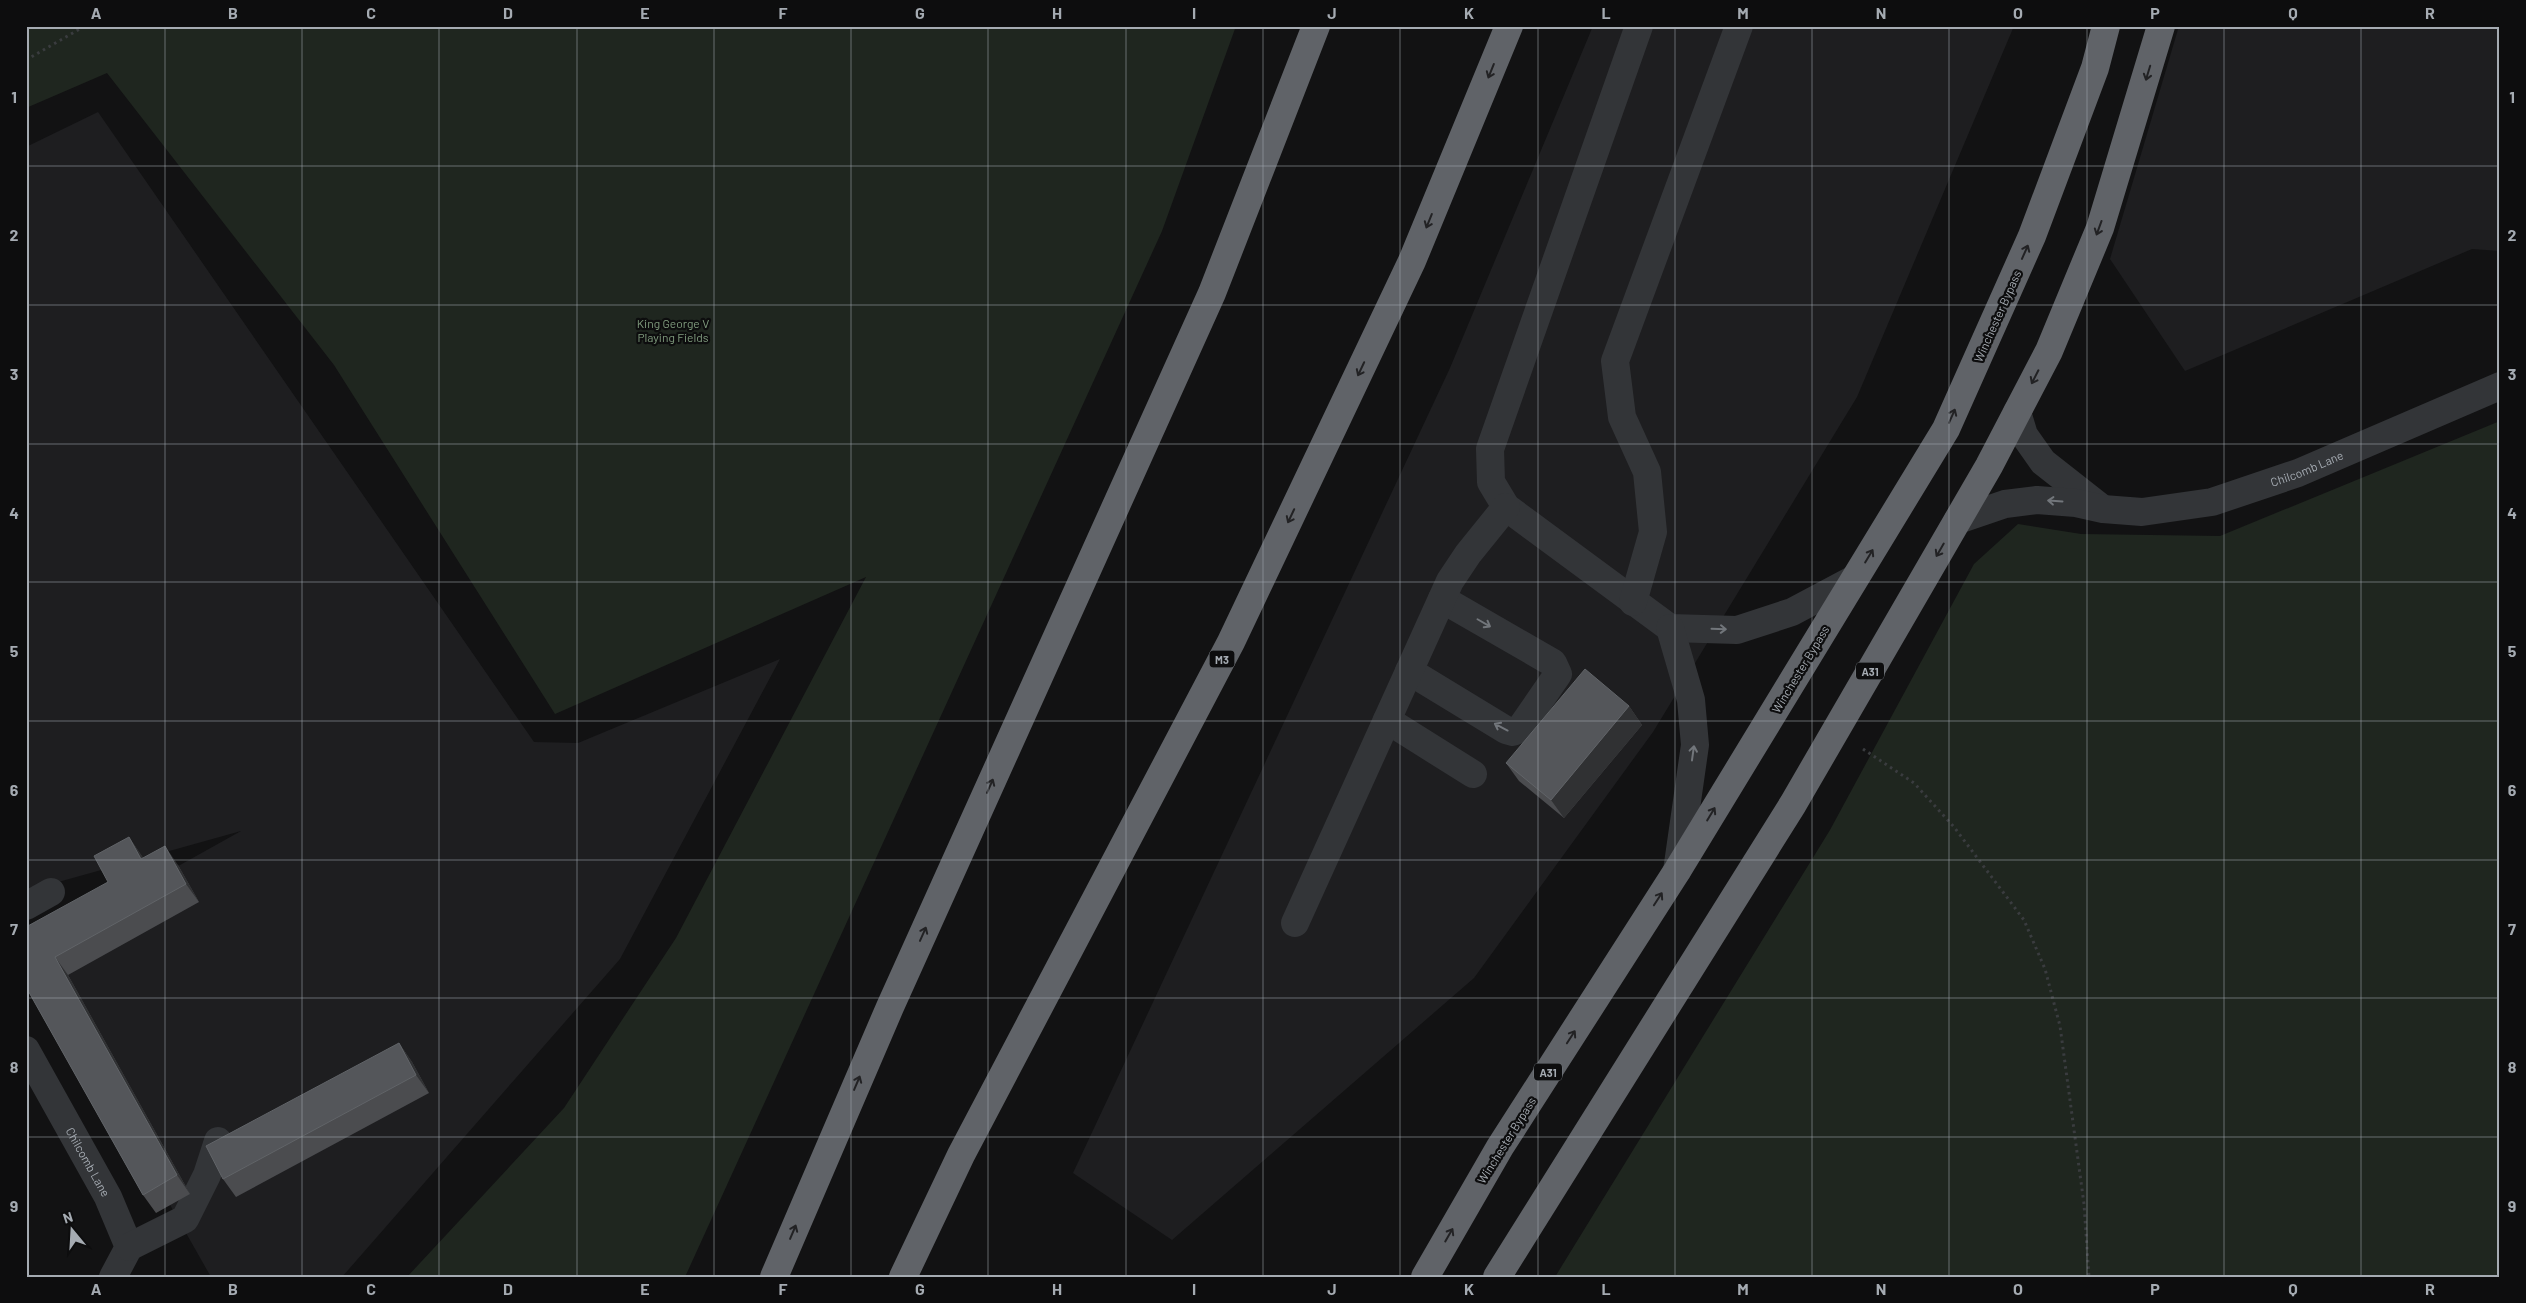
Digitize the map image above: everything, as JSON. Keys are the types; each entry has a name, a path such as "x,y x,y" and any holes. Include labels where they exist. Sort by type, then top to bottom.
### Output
{"highway":[{"path":"774,1277 890,1007 1212,293 1316,26"},
{"name":"M3","path":"903,1277 961,1155 1231,642 1412,261 1509,26"},
{"name":"Winchester Bypass","path":"1425,1277 1500,1147 1676,870 1946,429 2032,236 2095,68 2106,26"},
{"name":"A31","path":"1497,1277 1788,812 1958,520 2017,412 2049,351 2100,228 2161,26"}],"street":[{"path":"1640,26 1490,449 1491,482 1506,507 1670,628 1737,630 1792,612 1854,579"},
{"path":"1633,602 1653,532 1647,472 1622,417 1615,361 1739,26"},
{"name":"Chilcomb Lane","path":"1958,520 2005,504 2037,500 2076,503 2102,509 2142,512 2212,502 2298,473 2500,386"},
{"path":"2017,412 2024,435 2043,462 2102,509"},
{"path":"1295,923 1450,581 1468,554 1506,507"},
{"path":"1409,671 1506,730 1513,732 1520,729 1558,674 1554,663 1442,599"},
{"path":"1670,628 1691,700 1695,745 1676,870"},
{"path":"1387,720 1473,774"},
{"path":"26,906 52,892"},
{"name":"Chilcomb Lane","path":"26,1050 108,1197 128,1247"},
{"path":"113,1277 128,1247 185,1219 207,1175 218,1141"}],"path":[{"path":"26,60 85,26"},
{"path":"1833,734 1871,752 1914,783 1954,827 2024,920 2045,968 2060,1026 2084,1204 2089,1277"}],"shaded area":[{"path":"1593,26 2014,26 1857,397 1653,732 1474,978 1172,1240 1073,1173 1450,368"},
{"path":"2179,26 2500,26 2500,251 2472,249 2185,371 2110,259"},
{"path":"98,112 534,742 578,743 780,659 620,959 342,1277 211,1277 26,951 241,831 26,891 26,147"}],"green space":[{"name":"King George V Playing Fields","path":"26,26 1236,26 1162,231 685,1277 407,1277 564,1108 676,938 866,577 555,714 334,365 107,73 26,108"},
{"path":"2500,421 2500,1277 1555,1277 1830,830 1974,564 2018,524 2081,534 2220,536"}],"building":[{"path":"1585,669 1629,706 1551,800 1506,763"},
{"path":"129,837 141,859 165,846 186,884 55,957 177,1175 143,1195 26,987 26,927 108,882 94,856"},
{"path":"399,1043 416,1075 223,1179 206,1146"}]}
